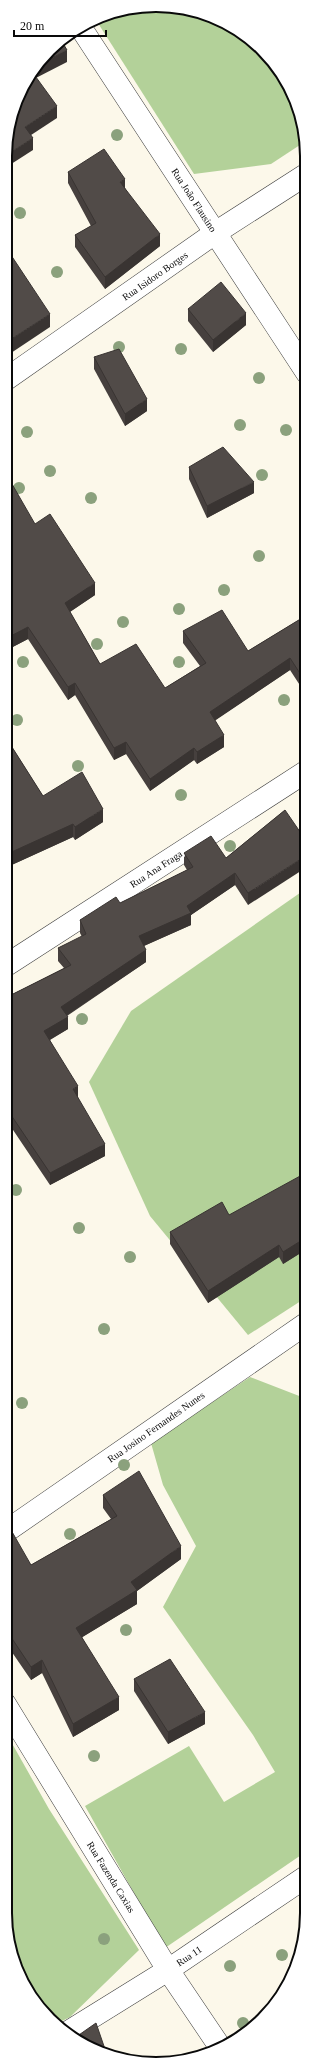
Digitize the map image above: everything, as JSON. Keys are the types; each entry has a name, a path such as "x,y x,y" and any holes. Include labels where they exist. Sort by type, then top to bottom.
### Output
{"street":[{"name":"Rua João Flausino","path":"83,31 300,362"},
{"name":"Rua Isidoro Borges","path":"12,375 216,233 300,179"},
{"name":"Rua Ana Fraga","path":"12,961 300,776"},
{"name":"Rua Josino Fernandes Nunes","path":"12,1527 300,1327"},
{"name":"Rua Fazenda Caxias","path":"12,1715 168,1970 217,2043"},
{"name":"Rua 11","path":"72,2030 168,1970 300,1881"}],"green space":[{"path":"147,12 175,13 193,17 211,23 236,36 258,54 276,76 289,101 295,119 300,145 271,164 194,174 99,24 119,17"},
{"path":"300,893 300,1302 248,1335 150,1216 89,1082 131,1011"},
{"path":"250,1377 300,1396 300,1856 165,1948 85,1806 189,1746 224,1802 275,1772 253,1735 163,1607 196,1546 163,1485 151,1443"},
{"path":"12,1743 49,1809 139,1950 70,2017 61,2021 54,2015 36,1993 23,1968 13,1932"}],"building":[{"path":"64,45 67,50 50,59"},
{"path":"36,77 57,106 25,127 33,138 12,152 13,137 17,119 23,101"},
{"path":"104,149 125,179 120,182 160,234 105,277 75,235 96,223 68,172"},
{"path":"12,257 50,314 12,338"},
{"path":"221,282 246,313 213,340 188,309"},
{"path":"119,349 147,399 125,414 94,357"},
{"path":"223,447 254,482 207,506 189,467"},
{"path":"12,484 35,524 50,514 95,583 65,603 100,664 136,644 165,688 206,663 183,631 222,610 248,651 300,619 300,673 290,658 210,712 224,735 197,752 194,748 150,779 126,742 114,748 75,683 68,687 28,627 12,635"},
{"path":"12,747 43,796 82,772 103,809 75,827 73,824 12,852"},
{"path":"285,810 300,832 300,860 248,893 235,873 187,906 191,913 139,936 146,950 61,1007 68,1017 44,1031 78,1086 73,1089 105,1144 50,1173 12,1116 12,994 71,965 58,948 86,934 80,920 116,897 120,903 193,867 184,853 211,836 226,858"},
{"path":"300,1176 300,1241 283,1252 279,1245 208,1291 170,1232 222,1202 229,1215"},
{"path":"139,1471 181,1546 131,1582 137,1590 76,1628 119,1697 73,1724 42,1660 31,1667 12,1638 12,1532 31,1565 117,1516 103,1495"},
{"path":"170,1659 205,1712 168,1732 134,1679"},
{"path":"96,2023 104,2047 92,2042 79,2035"}]}
